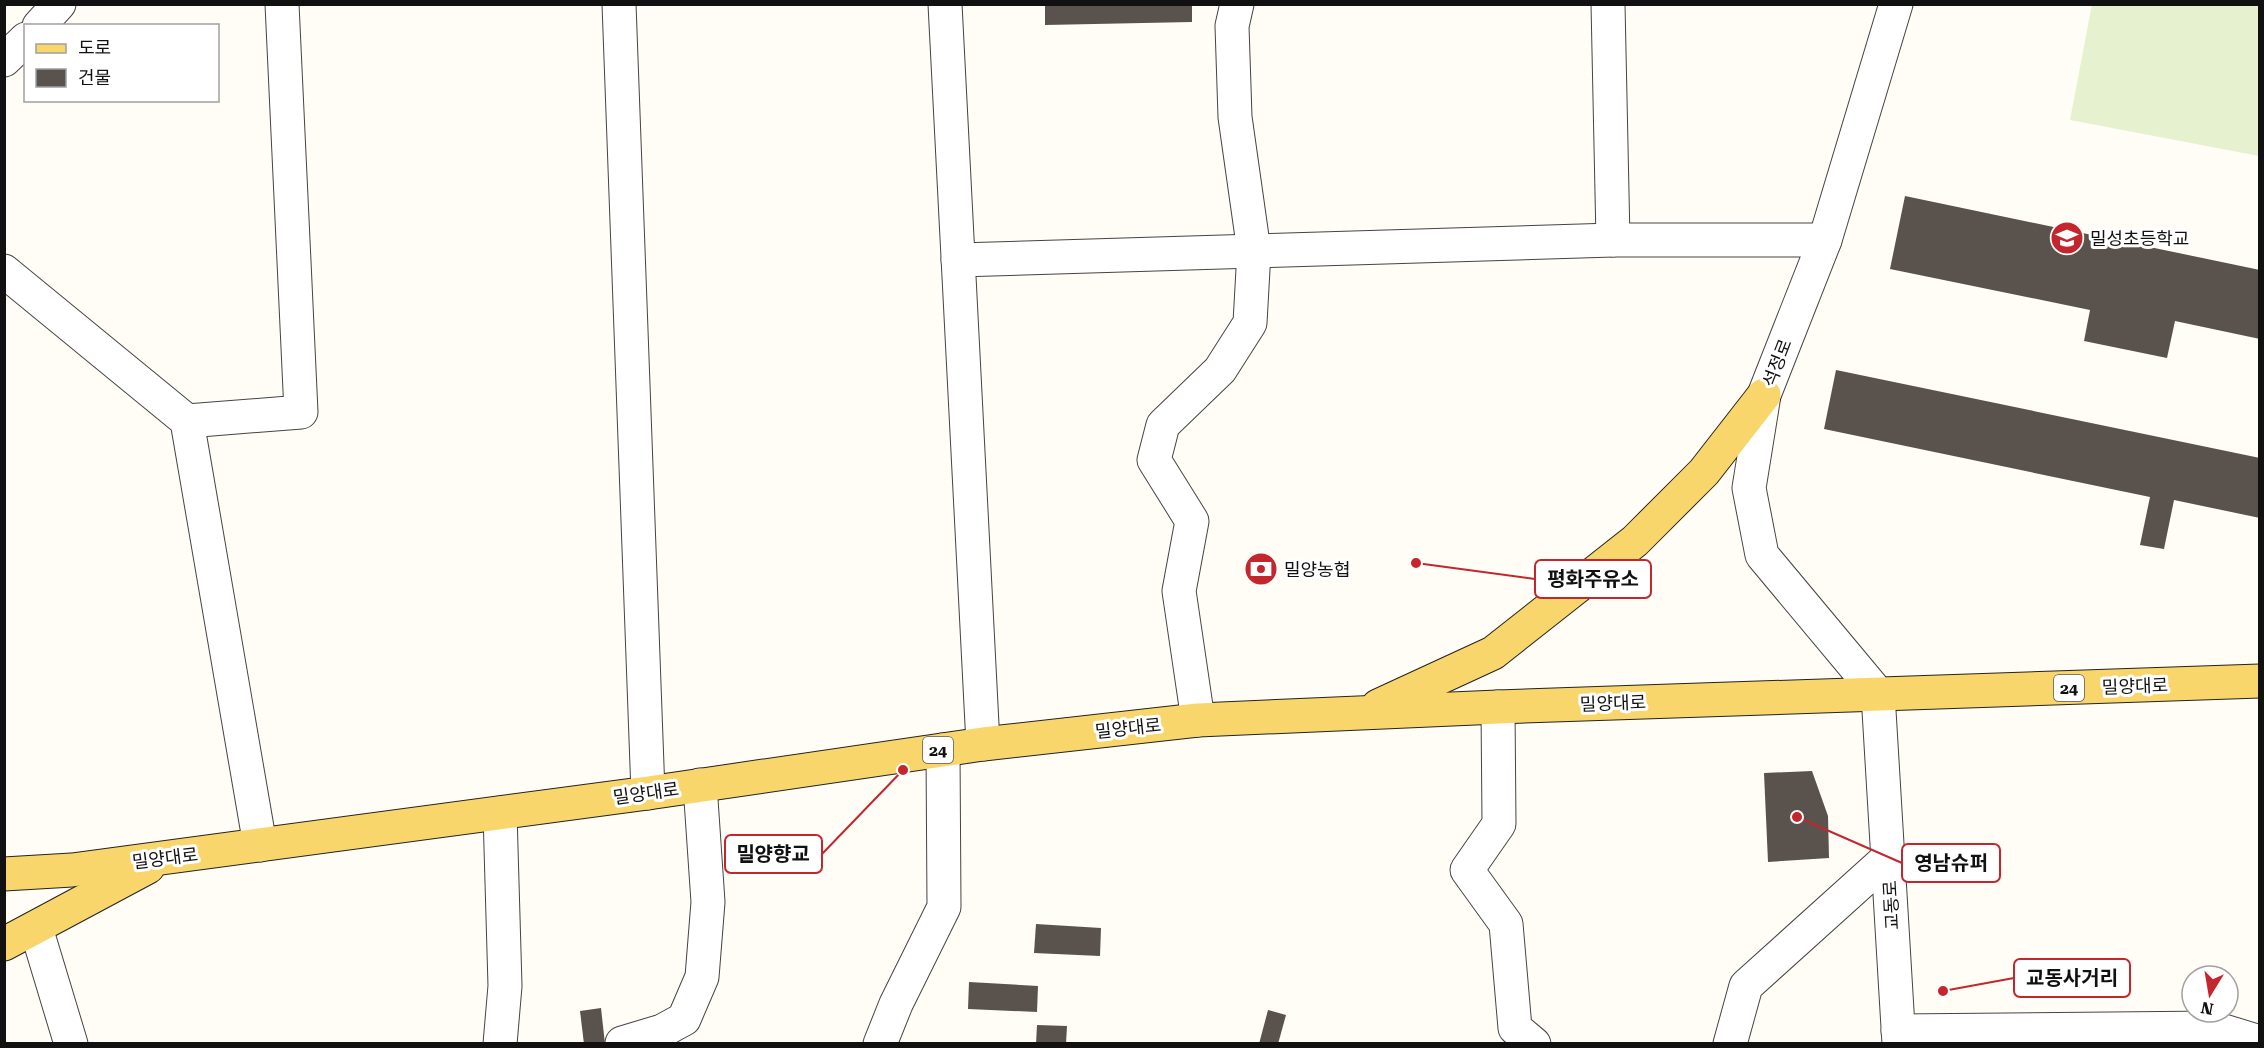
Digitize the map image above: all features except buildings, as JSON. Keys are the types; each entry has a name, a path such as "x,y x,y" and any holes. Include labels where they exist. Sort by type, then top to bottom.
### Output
{"main road":[{"path":"1362,713 1493,652 1546,612 1635,541 1697,479 1764,395"},
{"name":"밀양대로","path":"4,874 72,870 167,858 648,793 983,744 1198,720 1498,707 2259,681"},
{"path":"4,944 167,858"}],"street":[{"path":"41,24 59,4"},
{"path":"187,421 301,412 282,4"},
{"path":"619,4 648,793"},
{"path":"945,4 983,744"},
{"path":"1198,720 1179,591 1192,521 1154,460 1163,425 1220,370 1250,323 1254,251 1235,117 1232,26 1237,4"},
{"path":"1608,4 1613,240"},
{"name":"석정로","path":"1878,694 1762,555 1749,488 1764,395 1825,240 1896,4"},
{"path":"4,60 24,41"},
{"path":"958,260 1613,240 1825,240"},
{"path":"4,271 187,421 260,845"},
{"name":"교동로","path":"1878,694 1898,1037"},
{"path":"1498,707 1499,824 1467,870 1506,924 1515,1028 1534,1044"},
{"path":"880,1044 896,1004 944,907 943,750"},
{"path":"622,1043 662,1031 684,1019 702,977 708,902 700,785"},
{"path":"500,813 505,986 500,1044"},
{"path":"1730,1044 1746,987 1888,858"},
{"path":"36,928 71,1044"},
{"path":"1898,1037 2214,1028 2259,1042"}],"green space":[{"path":"2092,4 2259,5 2259,156 2070,120"}],"place":[{"name":"밀성초등학교","path":"2067,238"},
{"name":"평화주유소","path":"1416,563"},
{"name":"밀양농협","path":"1261,569"},
{"name":"밀양향교","path":"903,770"},
{"name":"영남슈퍼","path":"1797,817"},
{"name":"교동사거리","path":"1943,991"}]}
